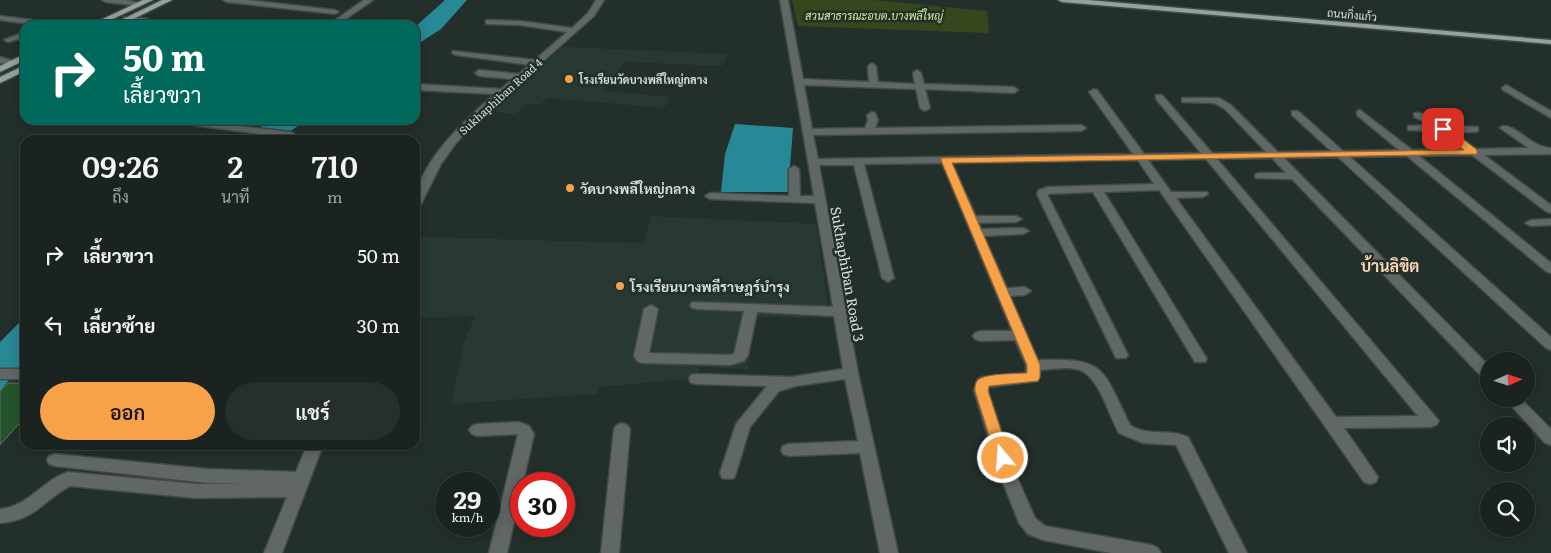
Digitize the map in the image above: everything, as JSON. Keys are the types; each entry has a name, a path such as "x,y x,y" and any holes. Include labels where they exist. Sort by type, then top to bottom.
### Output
{"main road":[{"path":"105,20 149,0"},
{"path":"127,19 168,0"},
{"name":"ถนนกิ่งแก้ว","path":"1062,0 1551,42"},
{"name":"ถนนกิ่งแก้ว","path":"1134,0 1551,35"},
{"path":"0,69 20,59"},
{"path":"0,80 20,70"}],"street":[{"path":"106,0 140,4"},
{"path":"226,0 335,12"},
{"path":"339,20 369,0"},
{"name":"Sukhaphiban Road 4","path":"420,195 446,148 462,130 573,31 591,14 600,0"},
{"name":"Sukhaphiban Road 3","path":"784,0 851,372 890,553"},
{"path":"0,18 20,21"},
{"path":"127,19 136,20"},
{"path":"489,22 520,23 573,31"},
{"path":"8,40 20,36"},
{"path":"456,53 537,63"},
{"path":"0,60 14,62"},
{"path":"494,66 529,70"},
{"path":"872,66 874,84"},
{"path":"479,73 521,76"},
{"path":"917,73 925,108"},
{"path":"799,82 1014,90"},
{"path":"420,88 504,92"},
{"path":"1506,88 1551,115"},
{"path":"1094,92 1370,477"},
{"path":"1159,98 1431,421 1330,423"},
{"path":"1185,100 1216,100 1223,102 1480,366"},
{"path":"1295,113 1551,345"},
{"path":"1360,113 1551,269"},
{"path":"869,131 873,120 872,115"},
{"path":"1417,115 1426,118 1443,129 1551,210"},
{"path":"213,125 291,135"},
{"path":"808,132 1081,128"},
{"path":"1411,128 1475,129"},
{"path":"1505,128 1551,159"},
{"path":"814,162 1551,151"},
{"path":"946,160 1033,365 1033,377 987,380 982,384 982,391 1008,475 1028,523 1034,529 1043,532 1152,553"},
{"path":"858,161 888,278"},
{"path":"794,169 795,198"},
{"path":"1260,176 1294,176"},
{"path":"1097,189 1200,358"},
{"path":"1121,355 1042,194 1043,192 1048,190 1097,189 1203,194"},
{"path":"710,196 819,200"},
{"path":"974,227 1016,219"},
{"path":"1531,223 1551,222"},
{"path":"974,227 1023,231"},
{"path":"1002,292 1025,291"},
{"path":"697,306 840,312"},
{"path":"651,309 642,358 730,360 739,358 741,355 751,308"},
{"path":"980,336 1020,335"},
{"path":"1033,365 1080,365 1088,368 1099,377 1124,429 1128,433 1173,438 1182,441 1238,553"},
{"path":"728,473 739,435 752,412 774,387 796,381 851,372"},
{"path":"0,374 20,374"},
{"path":"696,379 796,381"},
{"path":"1521,408 1551,439"},
{"path":"477,430 519,428 524,430 526,434 498,553"},
{"path":"610,553 622,429"},
{"path":"788,450 866,447"},
{"path":"273,553 313,450"},
{"path":"55,460 299,485"},
{"path":"0,516 16,515 25,511 60,483 68,479 196,491 299,485"}],"shaded area":[{"name":"โรงเรียนวัดบางพลีใหญ่กลาง","path":"561,48 728,54 722,66 625,62 602,91 671,97 664,108 548,98 540,105 527,104 515,114 490,111"},
{"name":"โรงเรียนบางพลีราษฎร์บำรุง","path":"651,216 816,224 830,318 755,317 748,369 699,367 698,378 600,387 597,394 451,404 464,342 475,316 420,318 420,237 644,243"}],"green space":[{"name":"สวนสาธารณะอบต.บางพลีใหญ่","path":"792,0 873,0 987,11 989,33 798,26"}],"water":[{"path":"445,0 467,0 441,29 420,43 420,22"},
{"path":"735,124 793,128 788,192 721,192 725,154"},
{"path":"264,125 299,125 285,135 248,135"},
{"path":"20,322 20,366 0,391 0,342"}],"building":[{"path":"8,383 20,383 20,423 0,445 0,391"}],"place":[{"name":"โรงเรียนวัดบางพลีใหญ่กลาง","path":"569,79"},
{"name":"วัดบางพลีใหญ่กลาง","path":"570,188"},
{"name":"โรงเรียนบางพลีราษฎร์บำรุง","path":"620,286"}],"district":[{"name":"บ้านลิขิต","path":"1390,265"}],"route":[{"path":"1003,458 982,391 982,384 987,380 1029,379 1034,375 1033,365 946,160 1473,152 1443,129"}]}
